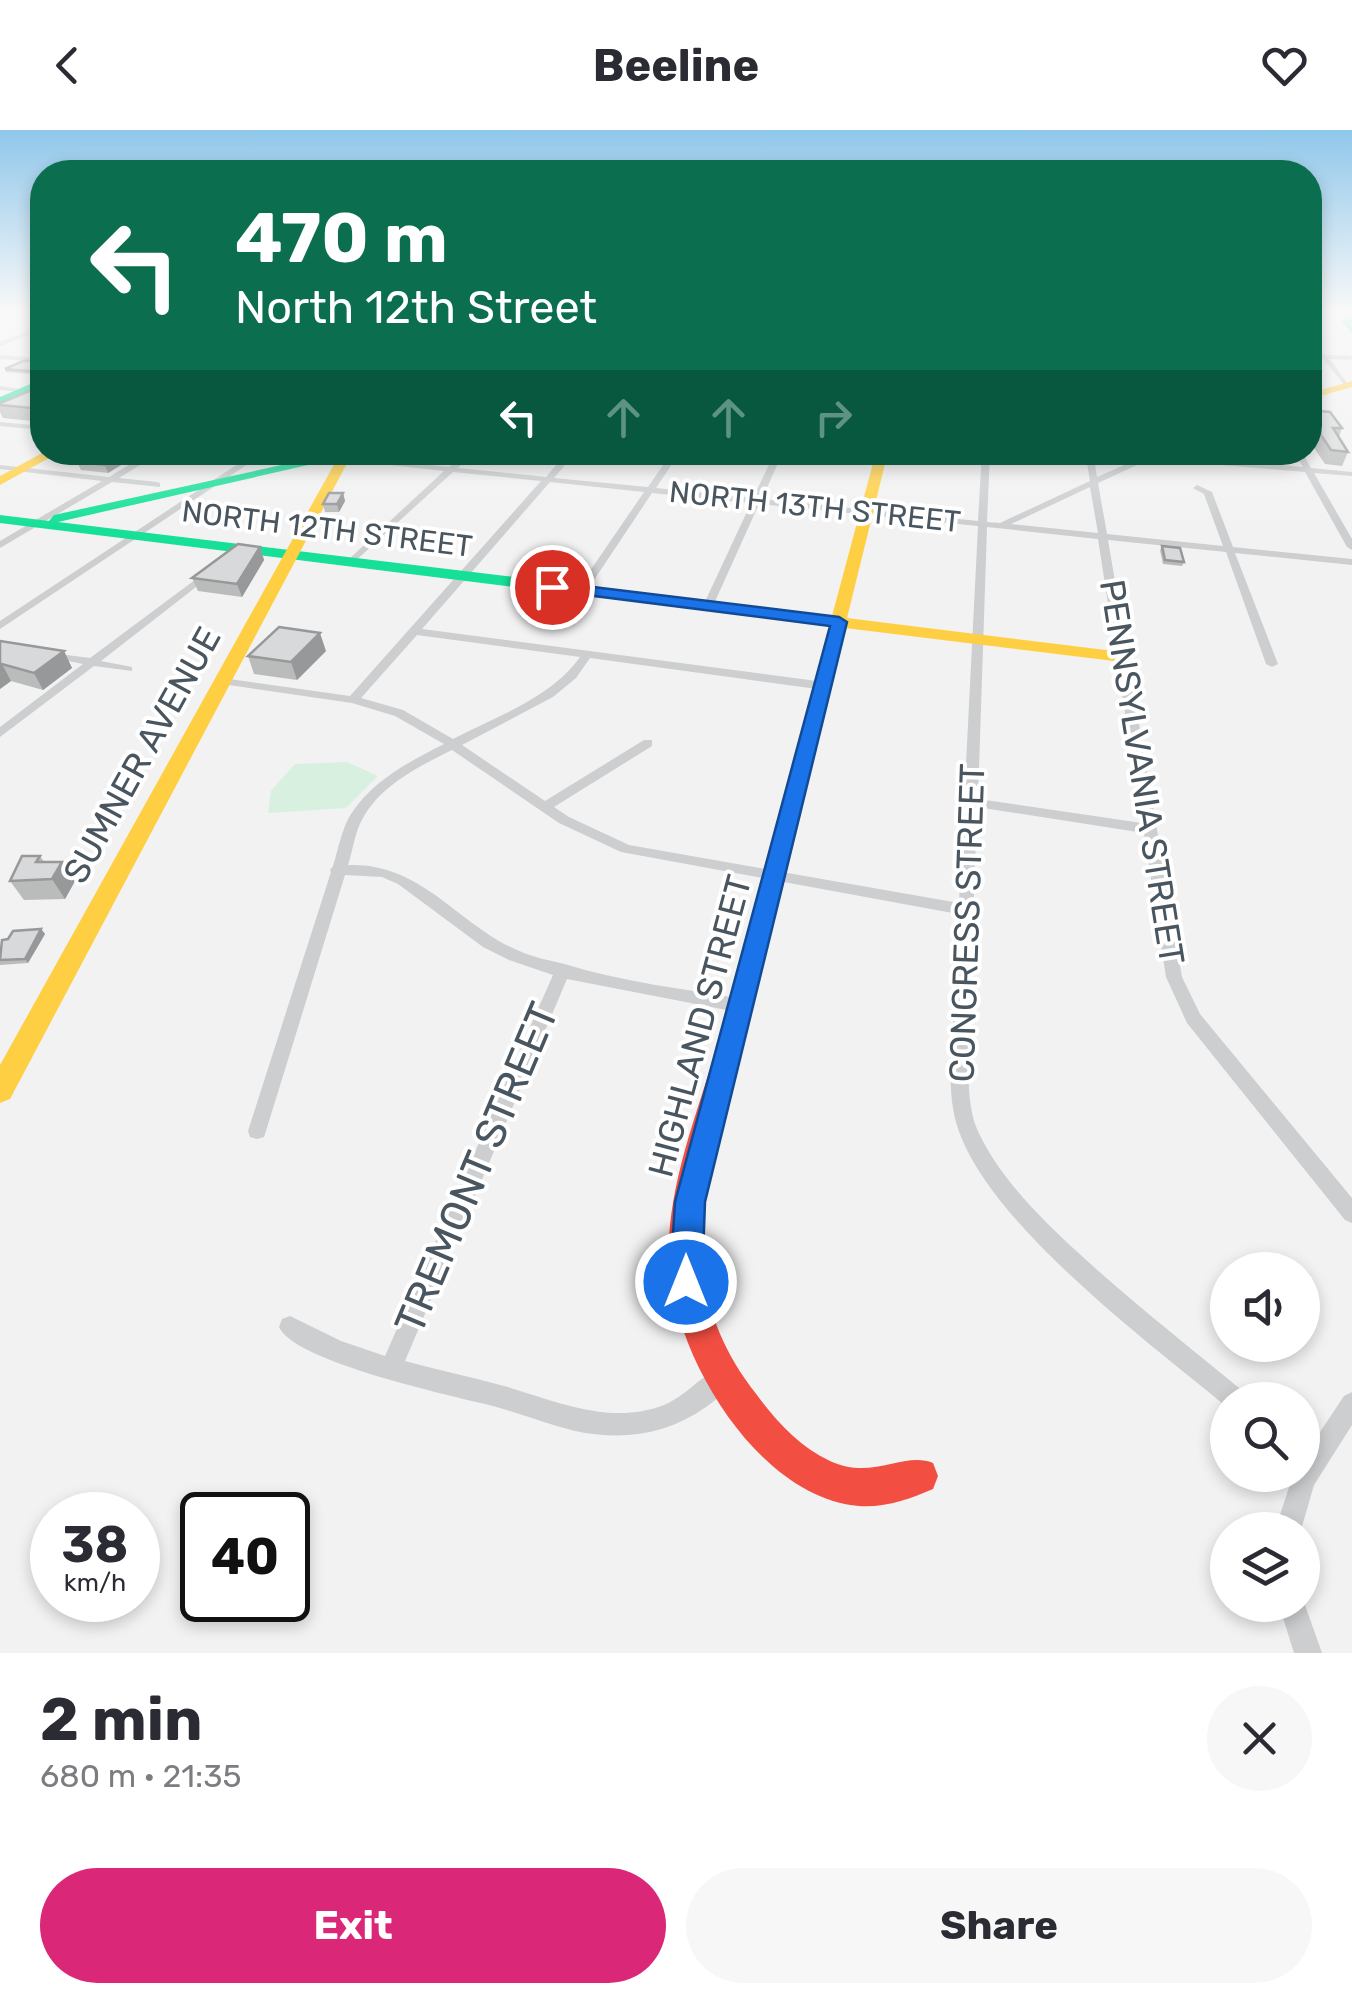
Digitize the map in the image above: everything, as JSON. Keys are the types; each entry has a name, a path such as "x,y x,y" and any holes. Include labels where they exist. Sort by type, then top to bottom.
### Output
{"street":[{"path":"1322,393 1350,385"},
{"path":"0,400 22,386"},
{"path":"0,424 30,427"},
{"path":"0,544 136,465"},
{"path":"0,626 242,465"},
{"path":"36,524 299,465"},
{"name":"SUMNER AVENUE","path":"0,1091 8,1060 339,465"},
{"name":"NORTH 13TH STREET","path":"415,465 1352,562"},
{"path":"351,562 456,465"},
{"path":"353,700 561,465"},
{"path":"582,590 667,465"},
{"path":"708,606 773,465"},
{"name":"HIGHLAND STREET","path":"879,465 690,1202 685,1241 691,1303 722,1378 768,1438 822,1475 856,1488 882,1491 920,1476"},
{"name":"CONGRESS STREET","path":"987,465 992,525 978,639 959,1086 968,1132 1007,1194 1056,1245 1215,1382"},
{"name":"PENNSYLVANIA STREET","path":"1091,465 1171,963 1188,1007 1352,1212"},
{"path":"992,525 1133,465"},
{"path":"1257,465 1352,474"},
{"path":"1305,465 1352,547"},
{"path":"7,472 157,485"},
{"path":"1197,488 1208,492 1272,664"},
{"name":"NORTH 12TH STREET","path":"0,519 1122,657"},
{"path":"0,733 240,548"},
{"path":"414,631 824,686"},
{"path":"38,652 128,668"},
{"path":"257,1130 348,833 366,803 407,768 548,694 572,676 587,654"},
{"path":"222,681 353,700 413,719 584,832 626,849 966,910"},
{"path":"544,806 648,743"},
{"path":"971,802 1150,829"},
{"path":"336,870 370,868 401,876 493,946 563,970 742,1006"},
{"name":"TREMONT STREET","path":"392,1366 563,970"},
{"path":"290,1327 334,1351 594,1423 618,1426 669,1416 722,1378"},
{"path":"1320,1445 1352,1404"},
{"path":"1298,1622 1308,1653"}],"green space":[{"path":"347,762 378,776 346,808 268,813 271,791 295,764"}],"building":[{"path":"30,391 30,408 0,403"},
{"path":"1322,411 1330,412 1342,428 1333,428 1348,452 1331,450 1322,436"},
{"path":"329,493 343,493 337,504 323,504"},
{"path":"238,544 260,547 237,584 192,578"},
{"path":"1162,546 1180,548 1184,562 1165,560"},
{"path":"279,627 320,633 291,662 248,656"},
{"path":"0,641 64,651 34,673 0,665"},
{"path":"22,856 40,856 36,862 62,862 52,879 10,881"},
{"path":"41,929 25,959 0,960 2,940 8,939 13,931"}],"traffic: fast":[{"path":"0,401 30,387"},
{"path":"54,519 300,465"},
{"path":"0,519 555,587"}],"traffic: slow":[{"path":"1322,393 1352,384"},
{"path":"0,481 30,465"},
{"path":"0,1091 340,465"},
{"path":"730,1046 879,465"},
{"path":"555,587 1122,657"}],"traffic: jam":[{"path":"730,1046 700,1153 686,1235 689,1294 715,1363 760,1428 787,1455 816,1474 846,1486 865,1488 893,1485 920,1476"}],"route":[{"path":"552,587 839,622 690,1202 685,1241 686,1282"}]}
